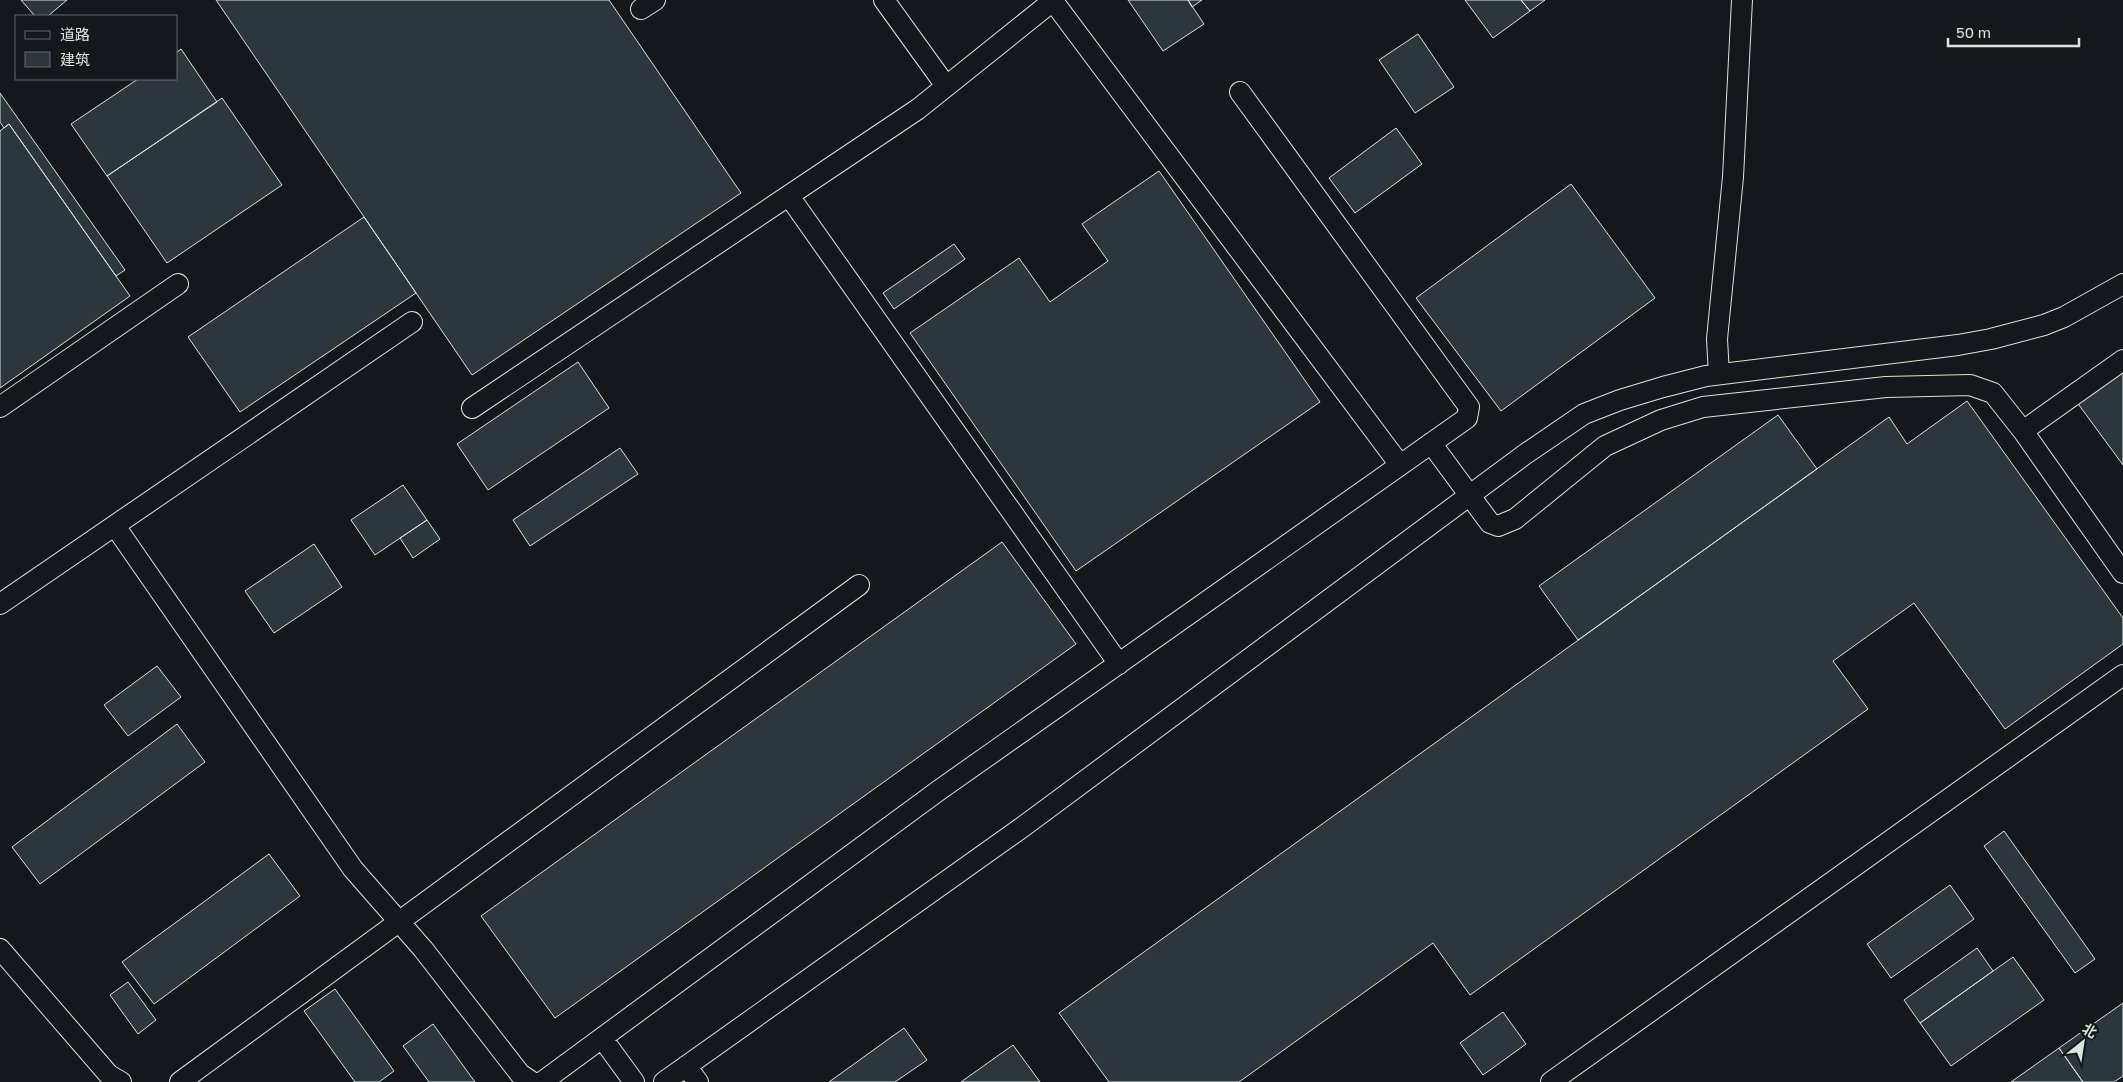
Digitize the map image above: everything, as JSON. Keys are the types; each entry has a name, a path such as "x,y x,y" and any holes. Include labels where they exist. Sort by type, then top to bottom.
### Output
{"street":[{"path":"884,0 946,86"},
{"path":"472,408 918,109 1054,0 1400,465"},
{"path":"1719,374 1717,339 1733,177 1742,0"},
{"path":"542,1082 938,791 1467,418 1468,407 1240,92"},
{"path":"789,196 1119,664"},
{"path":"0,407 178,284"},
{"path":"664,1082 692,1074 1469,496 1584,414 1637,394 1719,374 1958,345 1991,339 2044,325 2064,317 2123,284"},
{"path":"0,604 412,322"},
{"path":"2023,431 2123,360"},
{"path":"1431,443 1490,523 1498,526 1515,519 1606,446 1662,420 1712,406 1886,386 1970,386 1985,388 1993,393 2023,431 2123,574"},
{"path":"115,526 353,870 400,923 520,1074 532,1082"},
{"path":"180,1082 297,994 400,923 859,585"},
{"path":"1551,1082 2123,675"},
{"path":"0,949 110,1075 121,1082"},
{"path":"602,1038 634,1082"}],"building":[{"path":"21,0 67,0 49,15 34,15"},
{"path":"216,0 609,0 741,193 472,375"},
{"path":"1128,0 1188,0 1204,24 1163,51"},
{"path":"1188,0 1202,0 1192,7"},
{"path":"1465,0 1521,0 1530,11 1493,38"},
{"path":"1521,0 1545,0 1530,11"},
{"path":"1418,34 1454,87 1415,113 1379,60"},
{"path":"181,49 217,102 107,176 71,124 137,80 178,80 178,51"},
{"path":"0,93 125,270 116,276 9,124 4,128 0,122"},
{"path":"222,98 282,185 167,263 107,176"},
{"path":"9,124 130,296 0,388 0,131"},
{"path":"1396,128 1422,164 1355,213 1329,178"},
{"path":"1159,171 1320,402 1076,571 910,333 1019,258 1050,302 1108,261 1082,224"},
{"path":"1571,184 1655,298 1501,411 1416,298"},
{"path":"364,217 416,293 240,412 188,337"},
{"path":"954,244 965,259 894,309 883,293"},
{"path":"578,362 609,408 488,490 457,444"},
{"path":"2123,367 2123,465 2076,401"},
{"path":"1967,401 2123,618 2123,644 2005,729 1914,603 1833,661 1868,709 1470,995 1433,943 1239,1082 1109,1082 1059,1013 1889,417 1907,444"},
{"path":"1778,415 1817,469 1578,640 1539,586"},
{"path":"620,448 638,474 530,546 513,520"},
{"path":"403,485 427,520 375,555 351,520"},
{"path":"427,520 440,539 413,558 400,538"},
{"path":"1002,542 1076,644 555,1018 481,916"},
{"path":"314,544 342,587 274,633 245,591"},
{"path":"157,666 181,697 128,736 104,705"},
{"path":"177,724 205,762 40,884 12,847"},
{"path":"2004,831 2095,959 2075,973 1984,846"},
{"path":"269,854 300,896 154,1004 122,962"},
{"path":"1950,885 1974,919 1891,978 1867,944"},
{"path":"1977,948 1993,971 1920,1023 1904,1000"},
{"path":"2013,957 2044,1000 1951,1066 1920,1023"},
{"path":"128,982 156,1020 138,1034 110,995"},
{"path":"335,989 394,1071 379,1082 355,1082 304,1011"},
{"path":"2123,1003 2123,1076 2114,1082 2083,1082 2059,1048"},
{"path":"1503,1012 1526,1044 1483,1075 1460,1043"},
{"path":"433,1024 475,1082 429,1082 403,1046"},
{"path":"904,1028 927,1060 895,1082 829,1082"},
{"path":"1013,1045 1040,1082 961,1082"},
{"path":"2059,1048 2083,1082 2011,1082"}]}
